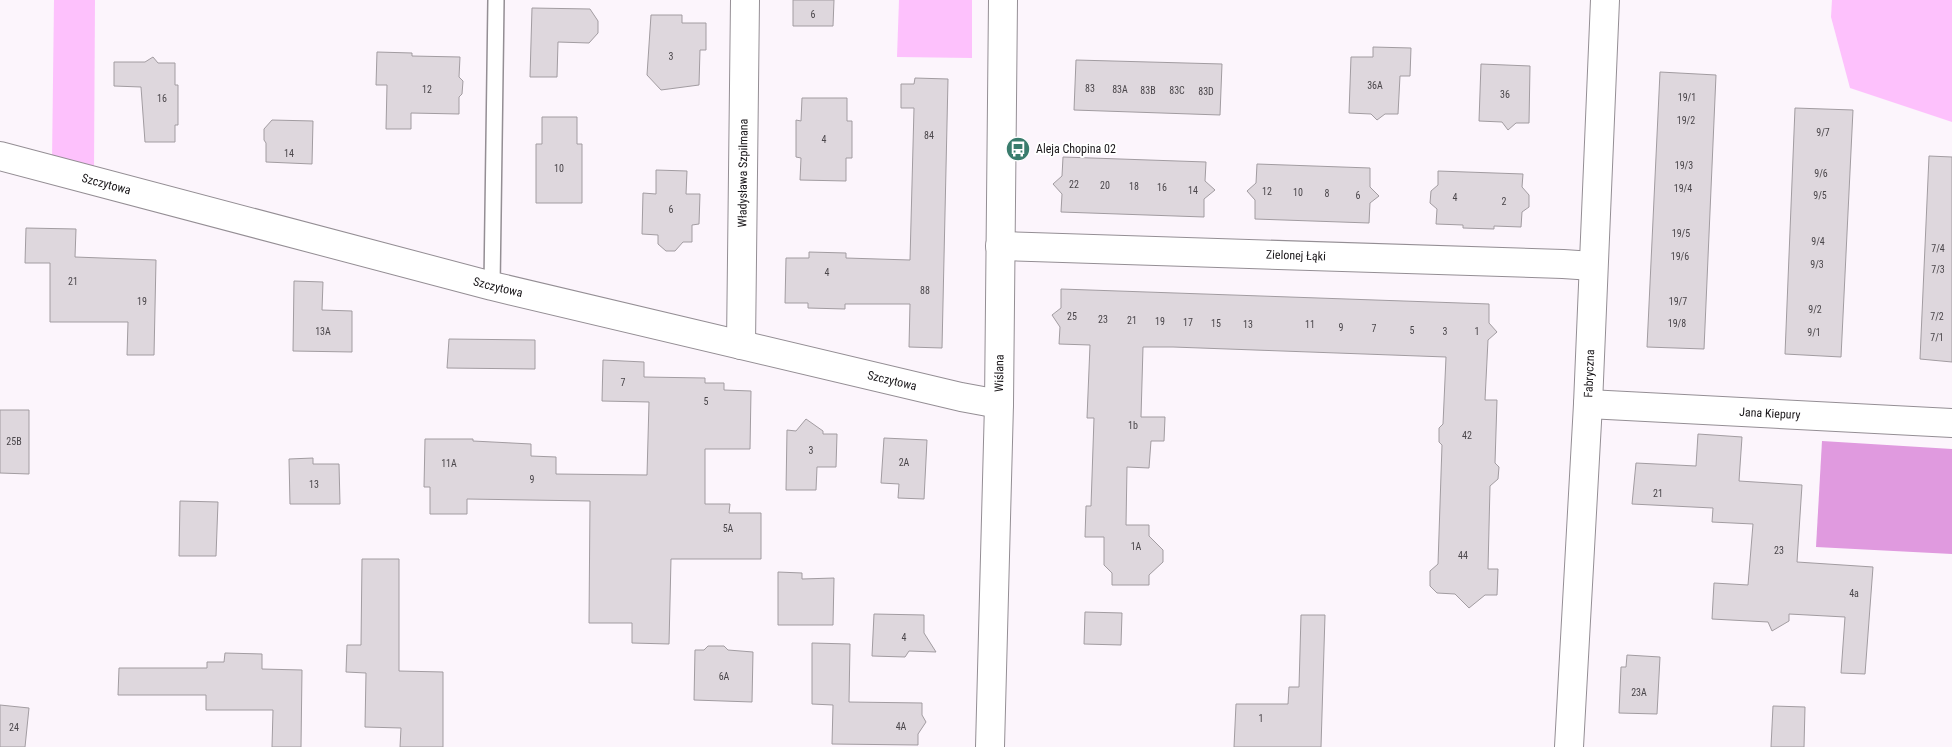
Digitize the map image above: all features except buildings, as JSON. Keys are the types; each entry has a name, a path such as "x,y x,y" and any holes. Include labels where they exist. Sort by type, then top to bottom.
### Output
{"street":[{"name":"Władysława Szpilmana","path":"741,345 745,0"},
{"name":"Wiślana","path":"990,747 999,404 1003,0"},
{"name":"Fabryczna","path":"1569,747 1588,404 1592,266 1602,100 1605,0"},
{"name":"Szczytowa","path":"0,156 492,286 961,397 999,404"},
{"name":"Zielonej Łąki","path":"1000,246 1592,266"},
{"name":"Jana Kiepury","path":"1588,404 1952,423"}],"lane":[{"path":"492,286 496,0"}],"shaded area":[{"path":"54,0 95,0 94,169 52,161"},
{"path":"899,0 972,0 972,58 897,57"},
{"path":"1832,0 1952,0 1952,122 1850,88 1831,17"},
{"path":"1822,441 1952,449 1952,554 1816,547"}],"place":[{"name":"Aleja Chopina 02","path":"1018,149"}]}
